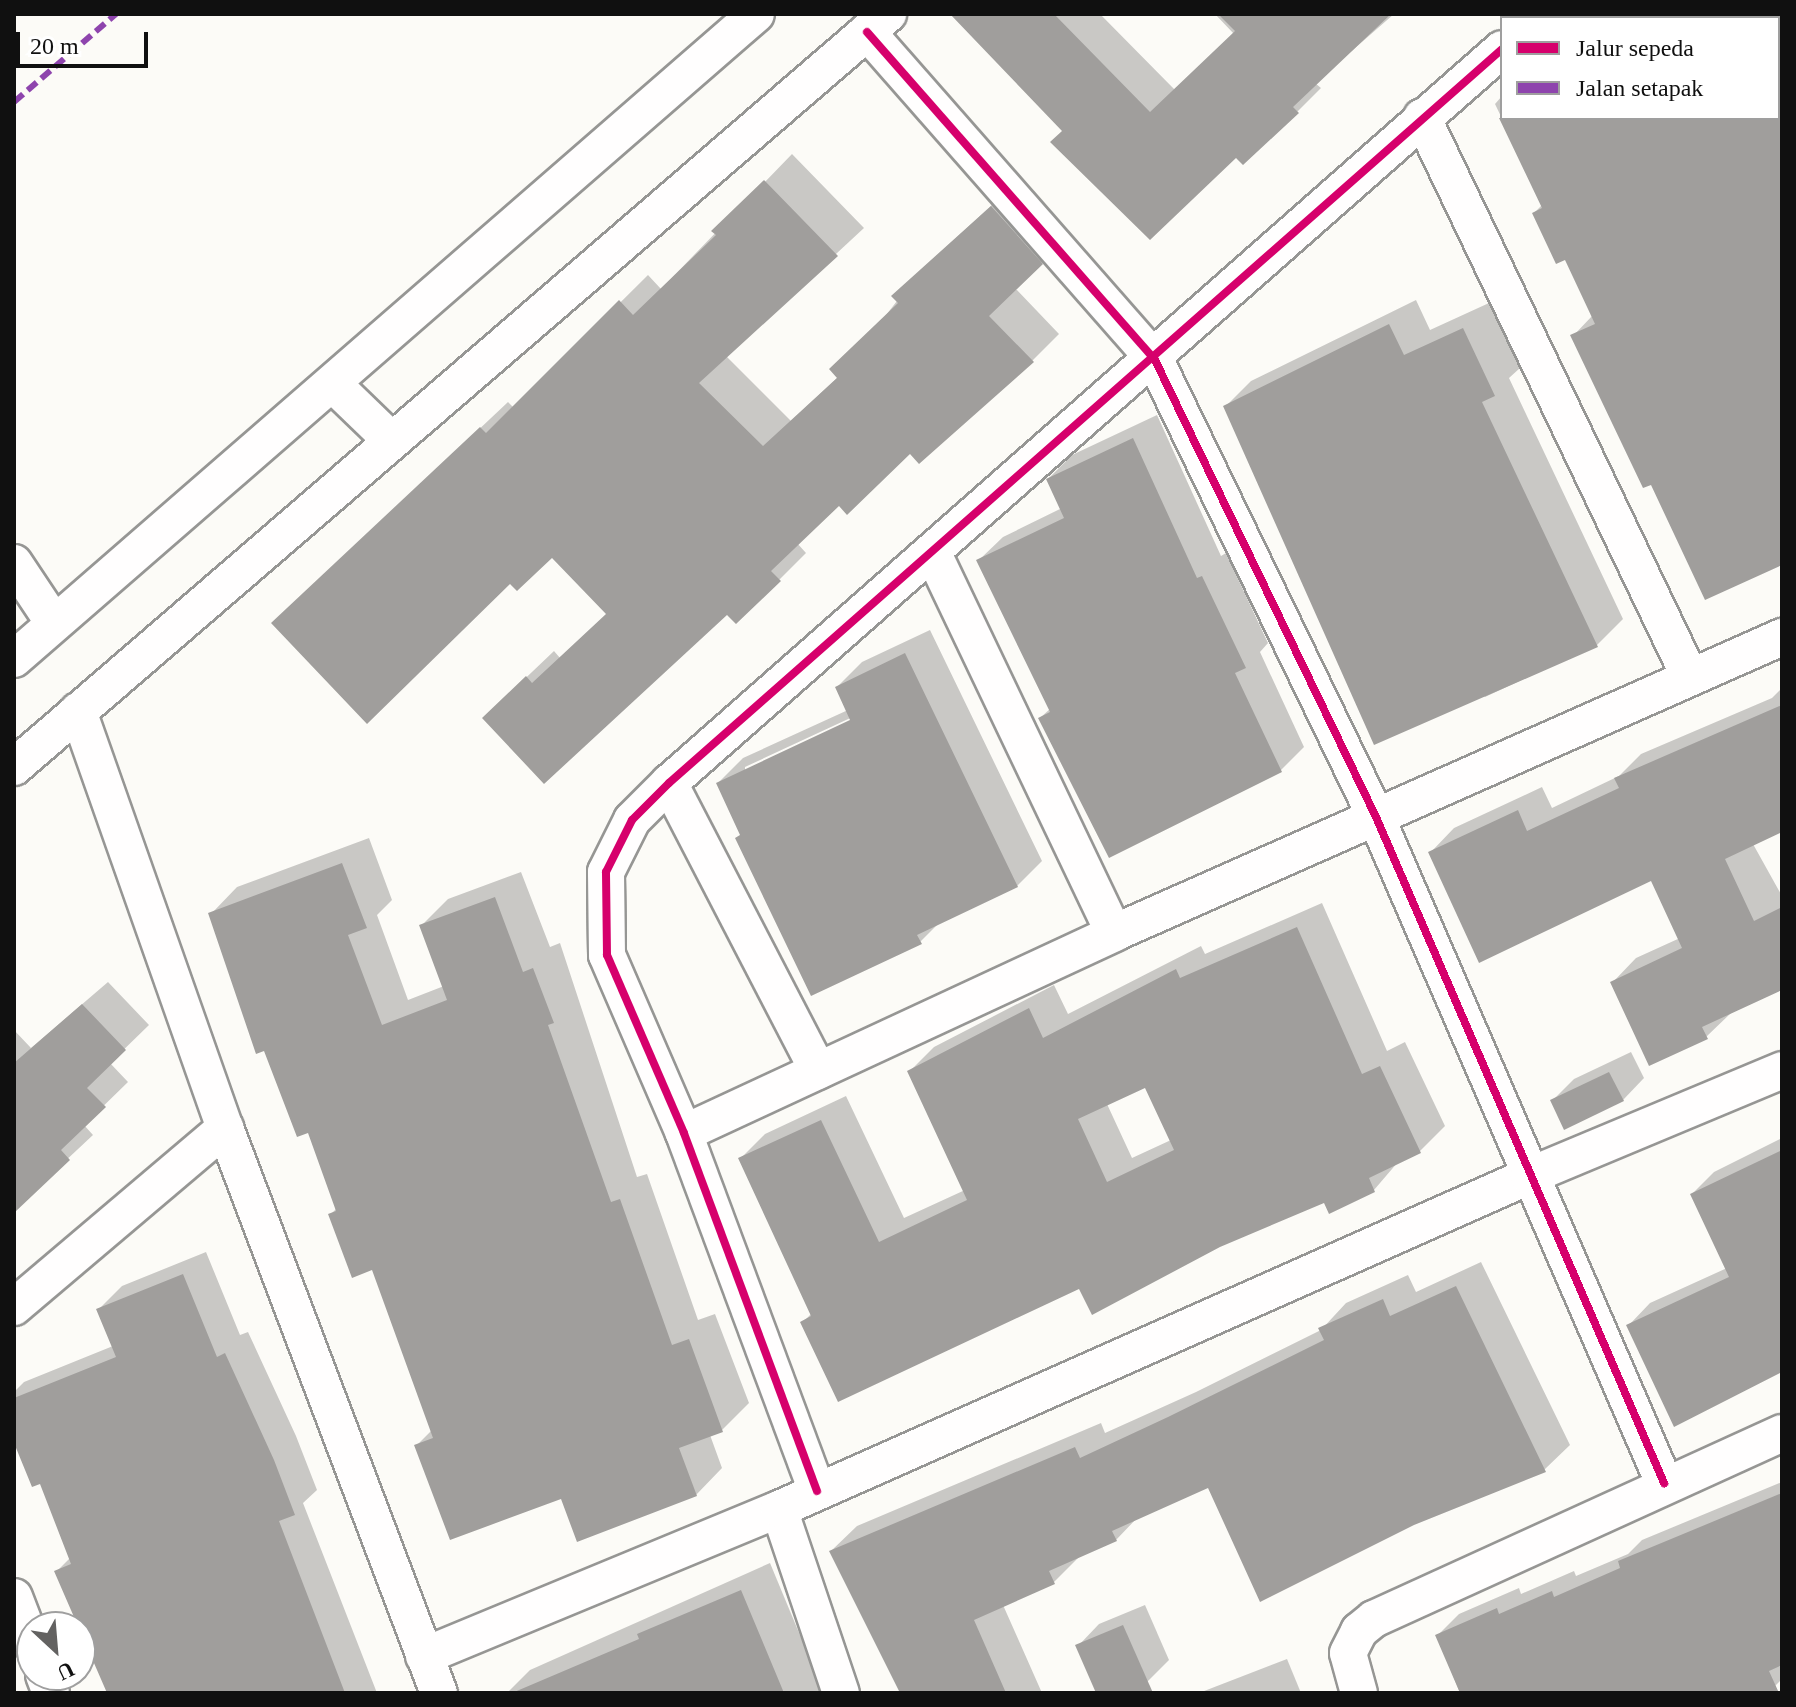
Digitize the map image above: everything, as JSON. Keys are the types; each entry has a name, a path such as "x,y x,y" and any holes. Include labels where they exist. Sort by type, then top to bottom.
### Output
{"street":[{"path":"14,659 334,385 756,14"},
{"path":"14,767 877,23 1155,360 1376,817 1664,1483"},
{"path":"817,1491 684,1133 607,955 606,872 632,820 669,783 934,555 1500,51"},
{"path":"1422,117 1689,675"},
{"path":"334,385 391,440"},
{"path":"934,555 1114,933"},
{"path":"14,563 54,623"},
{"path":"684,1133 1114,933 1689,675 1782,637"},
{"path":"78,711 225,1128 439,1693"},
{"path":"669,783 818,1071"},
{"path":"424,1656 779,1509 1529,1176 1782,1070"},
{"path":"14,1307 225,1128"},
{"path":"1359,1693 1348,1653 1359,1631 1374,1619 1664,1483 1782,1433"},
{"path":"779,1509 841,1693"}],"building":[{"path":"950,14 1054,14 1150,112 1235,31 1218,14 1391,14 1293,107 1299,113 1243,165 1236,158 1150,240 1050,142 1062,131"},
{"path":"1499,118 1782,118 1782,565 1705,600 1651,485 1643,488 1570,335 1595,324 1565,260 1556,264 1532,213 1542,208"},
{"path":"764,180 838,256 699,383 763,446 837,378 829,369 898,303 891,296 991,206 1043,264 989,316 1034,362 919,464 910,454 847,515 839,506 771,571 781,581 736,624 727,615 544,784 482,718 526,676 532,683 606,614 552,558 517,591 510,584 367,724 271,623 480,427 486,433 619,300 633,315 716,235 711,231"},
{"path":"1389,324 1404,355 1463,328 1495,396 1482,402 1598,647 1374,745 1223,406"},
{"path":"1133,438 1197,578 1202,576 1246,668 1235,673 1282,772 1109,858 1038,718 1050,712 976,560 1064,518 1046,479"},
{"path":"905,653 1018,887 917,935 922,944 811,996 735,838 740,835 716,783 850,720 835,687"},
{"path":"1782,705 1782,832 1725,859 1754,921 1782,907 1782,990 1702,1027 1708,1039 1649,1066 1610,982 1682,948 1651,881 1479,963 1428,852 1518,810 1527,831 1619,788 1614,778"},
{"path":"342,863 367,928 348,935 382,1025 447,1000 419,925 495,897 523,972 533,968 554,1023 548,1025 611,1202 620,1199 672,1345 689,1339 723,1432 679,1448 697,1496 577,1542 561,1499 450,1540 414,1445 433,1438 372,1270 352,1278 328,1214 336,1211 308,1133 297,1137 264,1051 256,1054 208,913"},
{"path":"1297,927 1362,1074 1380,1066 1421,1153 1369,1178 1375,1192 1329,1214 1324,1203 1220,1247 1092,1315 1079,1289 838,1402 800,1322 811,1316 738,1158 821,1120 879,1242 967,1200 907,1071 1029,1008 1043,1038 1176,969 1180,978","holes":["1145,1088 1174,1150 1107,1182 1078,1119"]},
{"path":"82,1004 126,1050 87,1088 106,1107 61,1150 70,1160 14,1213 14,1063"},
{"path":"1609,1072 1624,1101 1564,1130 1550,1100"},
{"path":"1782,1150 1782,1372 1674,1427 1626,1325 1729,1277 1690,1194"},
{"path":"183,1274 217,1357 225,1353 274,1460 295,1515 279,1521 345,1693 107,1693 96,1668 96,1611 71,1611 54,1571 71,1564 40,1484 32,1487 14,1443 14,1398 116,1357 96,1309"},
{"path":"1456,1286 1546,1472 1414,1525 1260,1602 1208,1488 1112,1531 1117,1541 1049,1571 1055,1584 974,1620 1006,1693 900,1693 829,1551 1075,1447 1080,1458 1324,1340 1318,1328 1383,1299 1390,1316"},
{"path":"1782,1493 1782,1665 1769,1671 1779,1693 1460,1693 1435,1635 1497,1608 1499,1614 1552,1591 1554,1597 1620,1568 1618,1561"},
{"path":"741,1590 784,1693 512,1693 639,1639 637,1634"},
{"path":"1123,1625 1153,1693 1096,1693 1075,1645"}],"marked path":[{"path":"14,102 116,14"}],"cycle path":[{"path":"867,32 1155,360 1376,817 1664,1483"},
{"path":"817,1491 684,1133 607,955 606,872 632,820 669,783 1500,51"}]}
